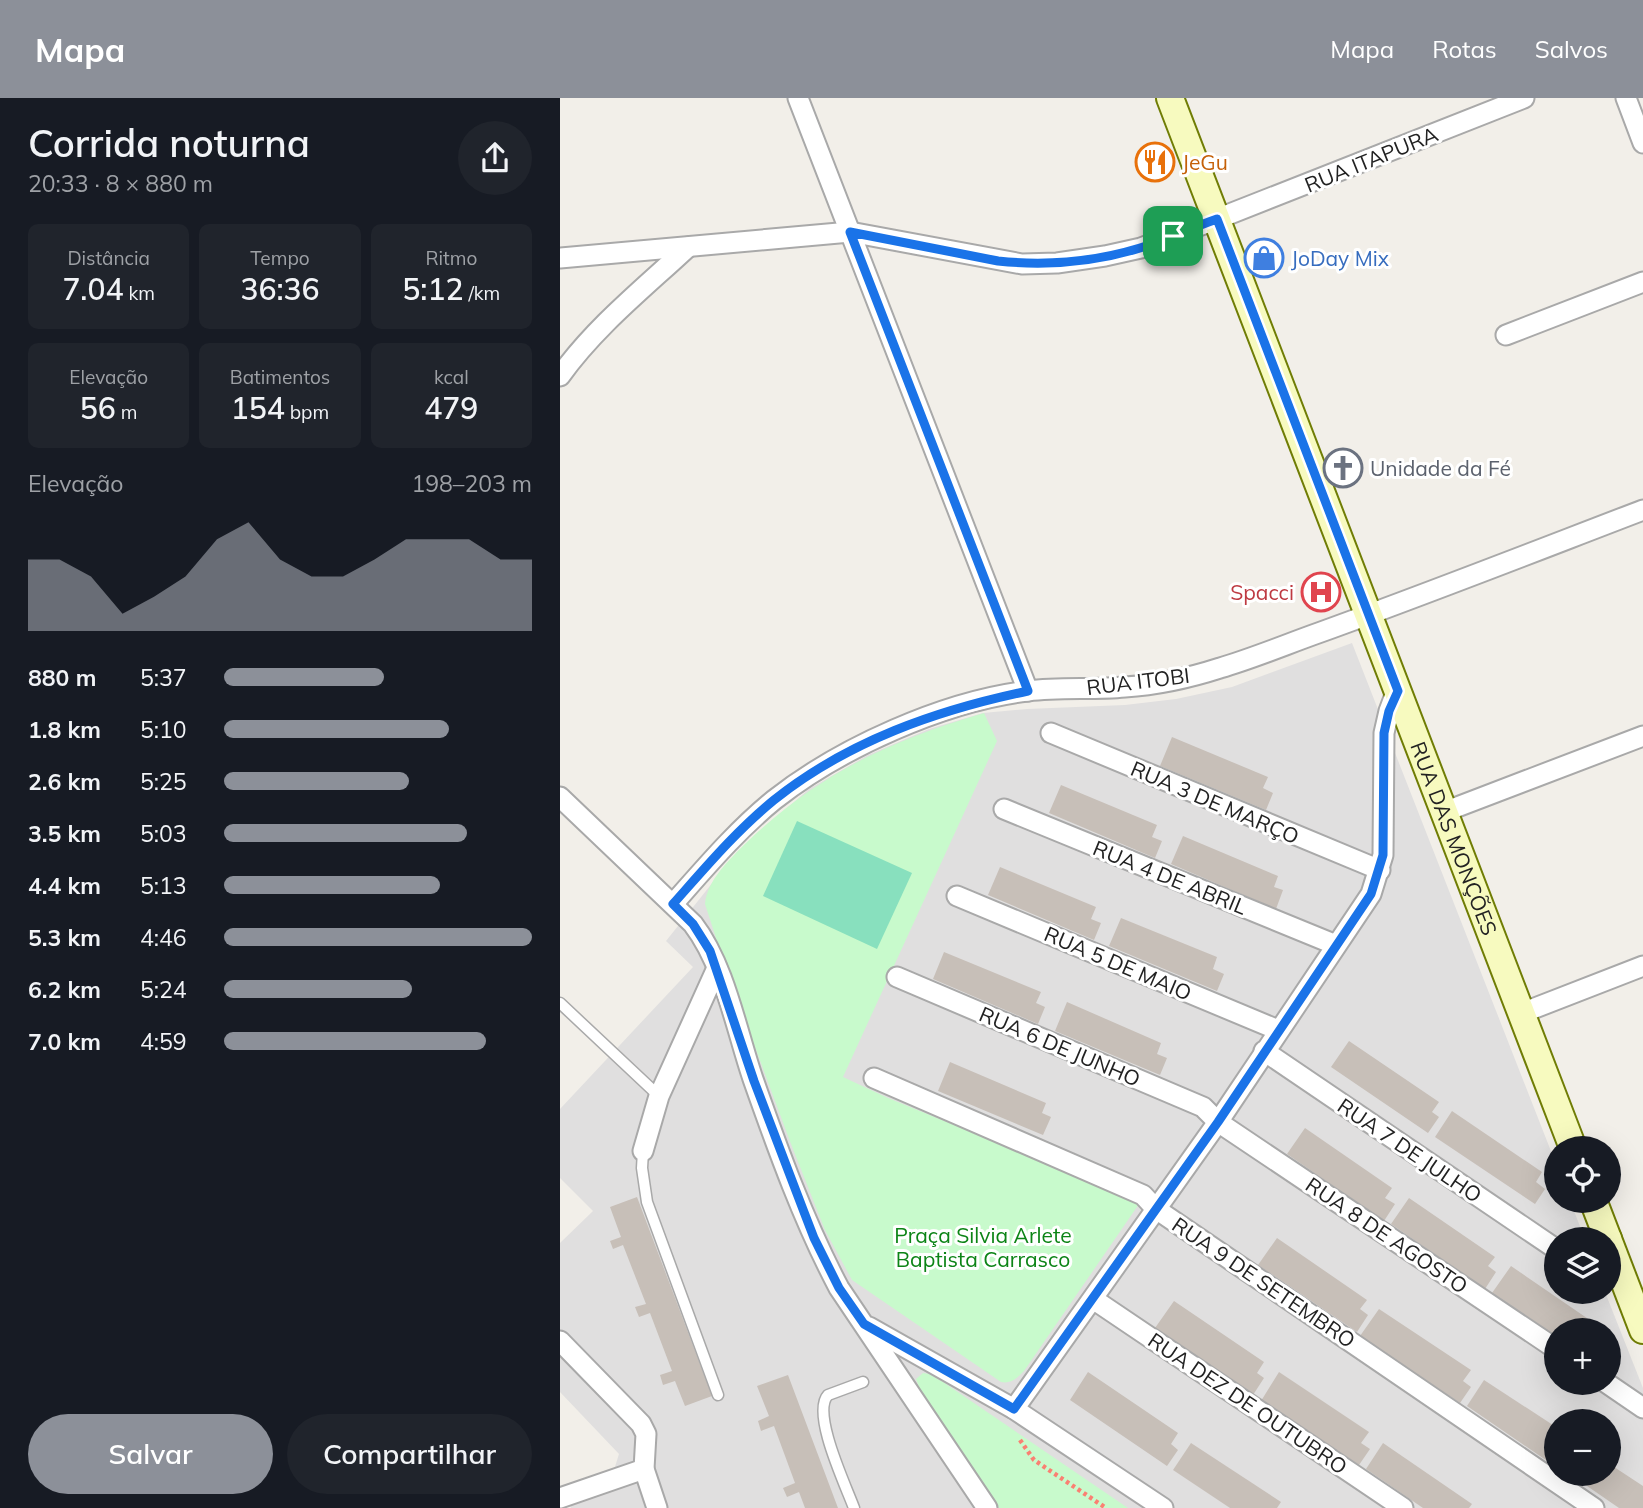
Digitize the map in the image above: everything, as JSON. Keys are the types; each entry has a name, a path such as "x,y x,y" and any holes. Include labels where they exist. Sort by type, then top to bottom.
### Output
{"street":[{"path":"799,98 1028,691"},
{"name":"RUA DAS MONÇÕES","path":"1170,98 1568,1136"},
{"name":"RUA ITAPURA","path":"560,258 850,232 1022,264 1057,263 1105,256 1140,248 1217,219 1524,98"},
{"path":"1626,98 1643,143"},
{"path":"560,376 594,335 688,247"},
{"path":"1506,335 1643,282"},
{"name":"RUA ITOBI","path":"673,904 727,843 773,801 804,779 875,739 908,725 980,701 1028,691 1126,687 1170,681 1219,669 1369,615 1643,510"},
{"path":"1014,1409 1218,1122 1371,894 1380,870 1384,827 1384,733 1389,711 1398,691"},
{"name":"RUA 3 DE MARÇO","path":"1051,733 1380,870"},
{"path":"1444,812 1643,736"},
{"path":"560,797 673,904 702,936 717,968 754,1081 814,1238 839,1288 988,1508"},
{"name":"RUA 4 DE ABRIL","path":"1004,809 1336,946"},
{"name":"RUA 5 DE MAIO","path":"957,896 1278,1030"},
{"path":"1522,1013 1643,966"},
{"path":"643,1151 659,1096 717,968"},
{"name":"RUA 6 DE JUNHO","path":"897,977 1203,1107 1218,1122"},
{"name":"RUA 7 DE JULHO","path":"1264,1051 1544,1241"},
{"name":"RUA 9 DE SETEMBRO","path":"874,1078 1143,1195 1156,1209 1594,1508"},
{"name":"RUA 8 DE AGOSTO","path":"1218,1122 1544,1341"},
{"path":"1621,1273 1643,1330"},
{"name":"RUA DEZ DE OUTUBRO","path":"1093,1298 1403,1508"},
{"path":"864,1324 1014,1409 1163,1508"},
{"path":"560,1341 641,1424 646,1434 644,1469 657,1508"},
{"path":"1621,1393 1643,1408"},
{"path":"560,1498 644,1469"}],"lane":[{"path":"560,1003 659,1096"},
{"path":"643,1151 642,1168 647,1202 718,1395"},
{"path":"854,1508 825,1427 822,1410 824,1399 828,1395 863,1382"}],"path":[{"path":"1014,1409 1020,1439 1034,1460 1106,1508"}],"shaded area":[{"path":"1352,643 1545,1136 1544,1213 1575,1213 1580,1227 1544,1227 1544,1304 1610,1304 1615,1318 1544,1318 1544,1395 1621,1395 1621,1332 1643,1388 1643,1508 571,1508 563,1486 614,1470 619,1454 560,1392 560,1243 593,1211 560,1178 560,1109 693,967 666,941 737,852 809,789 868,755 929,729 983,713 1125,705 1176,699 1232,687"}],"green space":[{"name":"Praça Silvia Arlete Baptista Carrasco","path":"984,713 997,741 843,1077 1138,1200 1139,1204 1024,1371 1008,1382 1001,1382 852,1280 825,1230 791,1144 726,969 705,904 710,887 727,863 746,843 800,798 828,779 886,748"},
{"path":"797,821 912,873 877,949 763,896"},
{"path":"923,1373 943,1382 1128,1508 999,1508 925,1403 916,1379"}],"building":[{"path":"1172,737 1268,777 1263,788 1273,793 1266,810 1160,766"},
{"path":"1061,785 1157,825 1152,837 1162,841 1155,858 1049,813"},
{"path":"1183,836 1278,876 1274,887 1283,890 1276,909 1171,864"},
{"path":"1000,867 1096,907 1091,919 1101,923 1094,940 988,895"},
{"path":"1121,918 1217,957 1213,969 1224,974 1217,991 1109,946"},
{"path":"944,952 1041,992 1036,1003 1045,1007 1038,1024 933,979"},
{"path":"1067,1002 1161,1043 1157,1054 1167,1058 1160,1075 1055,1031"},
{"path":"1349,1041 1439,1102 1432,1112 1439,1117 1428,1133 1331,1067"},
{"path":"950,1062 1046,1103 1042,1113 1051,1117 1043,1135 938,1091"},
{"path":"1452,1111 1542,1172 1536,1182 1544,1190 1535,1204 1435,1137"},
{"path":"1305,1128 1392,1188 1385,1198 1395,1204 1384,1221 1287,1154"},
{"path":"637,1197 712,1396 685,1406 675,1381 663,1385 660,1375 672,1371 650,1313 639,1317 635,1307 646,1304 623,1245 613,1249 610,1241 621,1237 610,1207"},
{"path":"1409,1198 1495,1257 1488,1266 1496,1272 1485,1289 1391,1224"},
{"path":"1277,1238 1367,1300 1360,1309 1368,1315 1357,1332 1258,1265"},
{"path":"1511,1266 1544,1289 1544,1304 1566,1304 1587,1318 1544,1318 1544,1328 1492,1293"},
{"path":"1174,1301 1264,1362 1257,1373 1264,1378 1253,1395 1155,1328"},
{"path":"1379,1309 1471,1370 1463,1381 1471,1387 1460,1403 1360,1336"},
{"path":"1088,1372 1178,1433 1171,1444 1178,1450 1167,1466 1070,1400"},
{"path":"1279,1372 1369,1432 1361,1443 1370,1449 1359,1465 1261,1401"},
{"path":"788,1375 838,1508 805,1508 799,1492 787,1497 783,1488 795,1483 774,1426 761,1431 758,1421 769,1416 757,1386"},
{"path":"1484,1380 1544,1419 1544,1459 1467,1406"},
{"path":"1191,1443 1281,1502 1277,1508 1230,1508 1173,1470"},
{"path":"1383,1443 1472,1504 1469,1508 1423,1508 1366,1469"},
{"path":"1621,1472 1643,1486 1643,1508 1619,1508 1587,1486 1621,1486"}],"place":[{"name":"JeGu","path":"1155,162"},
{"name":"JoDay Mix","path":"1264,258"},
{"name":"Unidade da Fé","path":"1343,468"},
{"name":"Spacci","path":"1321,592"}],"route":[{"path":"1217,219 1398,691 1389,711 1384,733 1383,855 1371,894 1218,1122 1014,1409 864,1324 839,1288 804,1212 754,1081 710,951 693,924 673,904 727,843 773,801 804,779 885,734 980,701 1028,691 850,232 1022,264 1057,263 1105,256 1140,248 1173,236 1217,219"}]}
